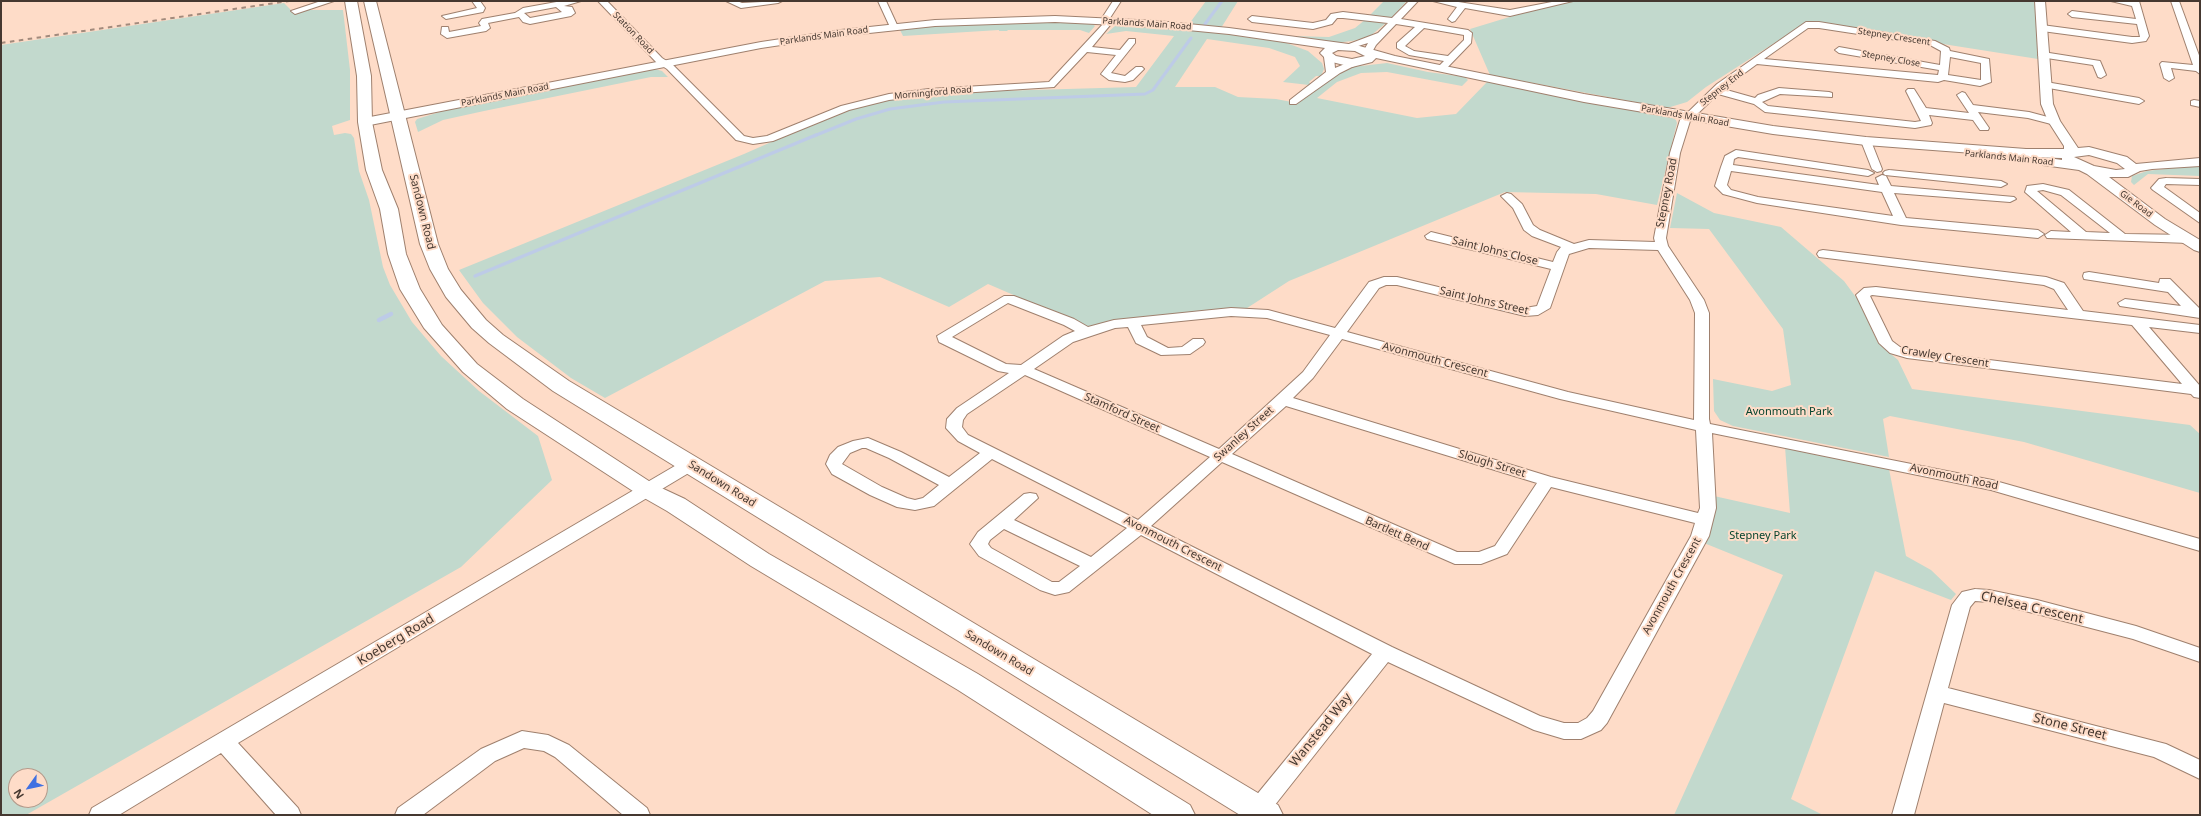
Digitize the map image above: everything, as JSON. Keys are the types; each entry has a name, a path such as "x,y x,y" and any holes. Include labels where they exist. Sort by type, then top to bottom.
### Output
{"main road":[{"name":"Sandown Road","path":"371,3 429,244 439,269 463,306 496,339 538,371 861,570 1262,812"},
{"path":"352,5 364,76 365,122 374,170 388,209 397,254 410,289 434,328 470,368 516,404 647,490 676,505 760,560 968,682 1179,815"}],"street":[{"path":"295,11 330,1"},
{"path":"446,16 480,10 481,8 476,1"},
{"path":"521,14 519,12 523,10 577,1"},
{"name":"Station Road","path":"602,1 659,60 666,64"},
{"path":"730,1 741,6 778,1"},
{"path":"882,1 894,27"},
{"name":"Morningford Road","path":"666,64 740,138 759,141 769,139 845,108 889,97 929,92 1051,85 1055,83 1107,24 1106,22 1109,12 1117,1"},
{"path":"1293,102 1337,71 1364,57 1385,31 1414,1"},
{"path":"1436,1 1510,14 1569,1"},
{"path":"2040,1 2046,88 2052,118 2072,146 2067,158 2081,167"},
{"path":"2042,27 2140,40 2145,38 2136,2 2115,1"},
{"path":"2168,78 2164,61 2200,70 2198,57 2176,1"},
{"path":"521,14 526,20 530,21 571,13 568,9 563,10 558,4"},
{"path":"1452,19 1462,6"},
{"path":"445,29 446,35 481,29 486,28 483,22 485,21 521,14"},
{"path":"2072,14 2141,22"},
{"path":"1252,19 1313,26 1329,22 1334,16 1338,15 1396,21 1468,34 1468,41 1441,69"},
{"name":"Parklands Main Road","path":"365,122 779,42 894,27 1015,20 1106,22 1172,26 1256,35 1344,47 1364,57 1457,73 1688,117 1866,141 2081,167 2104,173 2128,171"},
{"path":"1422,25 1400,45 1401,48 1412,53 1450,59"},
{"name":"Stepney Crescent","path":"1757,61 1803,26 1808,25 1936,44 1946,48 1946,53"},
{"path":"1324,80 1331,73 1328,56 1329,50 1370,40 1385,31"},
{"name":"Parklands Main Road","path":"1256,35 1292,42 1341,62 1364,57 1441,69 1457,73"},
{"path":"1132,41 1107,71 1107,76 1118,79 1130,78 1139,69"},
{"path":"1085,49 1122,53"},
{"name":"Stepney Close","path":"1839,50 1943,72"},
{"path":"2095,51 2101,75"},
{"path":"1757,61 1932,79 1943,72 1946,53 1986,61 1986,82 1980,83 1943,72"},
{"path":"2044,55 2098,63"},
{"name":"Stepney End","path":"1688,117 1718,88 1757,61"},
{"path":"1718,88 1759,100 1779,91 1829,95"},
{"path":"2046,88 2068,89 2139,101"},
{"path":"2046,88 2068,128 2079,138 2104,153 2127,162 2128,171 2156,164 2200,161"},
{"path":"1759,100 1764,109 1915,125 1927,123 1911,91"},
{"path":"1962,96 1984,128"},
{"path":"1970,108 2052,118"},
{"path":"1922,111 1977,117"},
{"name":"Stepney Road","path":"1688,117 1683,125 1675,153 1660,226 1660,238 1662,246 1697,300 1702,313 1701,419 1704,427"},
{"path":"1866,141 1901,220"},
{"name":"Parklands Main Road","path":"1916,146 2026,153 2070,152 2083,150 2104,153"},
{"path":"2001,184 1879,173 1736,153 1729,158 1721,186 1727,192 1757,200 1901,220 2038,234"},
{"path":"2104,153 2200,161"},
{"path":"1726,167 1887,189 2010,199"},
{"name":"Gie Road","path":"2081,167 2112,185 2170,228 2195,243"},
{"name":"Gie Road","path":"2128,171 2122,177 2123,182 2132,193 2195,243"},
{"path":"2200,182 2163,181 2157,188 2200,219"},
{"path":"2082,235 2037,198 2031,192 2031,188 2043,187 2065,192 2122,237"},
{"path":"1507,196 1518,206 1528,227 1536,233 1571,247 1589,244 1662,246"},
{"path":"2051,235 2122,237 2195,243"},
{"name":"Saint Johns Close","path":"1431,236 1558,267"},
{"name":"Saint Johns Street","path":"1339,333 1374,285 1379,282 1397,281 1529,313 1543,308 1563,252 1571,247"},
{"path":"1823,254 2046,281 2059,286 2078,314"},
{"path":"2089,276 2172,289"},
{"path":"2160,277 2197,315"},
{"name":"Crawley Crescent","path":"2198,392 1904,353 1886,343 1863,295 1869,291 1876,291 2200,329"},
{"path":"1023,369 1003,368 944,340 944,336 1004,300 1009,299 1069,322 1086,332"},
{"path":"2125,303 2197,315"},
{"name":"Avonmouth Crescent","path":"1231,312 1284,318 1565,396 1704,427 1708,508 1700,536 1600,717 1594,724 1581,731 1564,731 1539,724 1385,652 960,436 954,428 954,422 962,412 1068,339 1114,324 1231,312"},
{"name":"Crawley Crescent","path":"2136,321 2198,392"},
{"path":"1133,322 1141,340 1166,352 1186,351 1198,342"},
{"name":"Swanley Street","path":"1002,521 981,540 979,544 981,548 1046,586 1055,588 1066,586 1140,527 1283,400 1308,375 1339,333"},
{"name":"Stamford Street","path":"1023,369 1220,456"},
{"name":"Slough Street","path":"1283,400 1547,481 1704,520"},
{"name":"Avonmouth Road","path":"1704,427 1992,485 2120,520 2200,545"},
{"path":"949,484 890,452 868,443 859,444 844,450 836,458 834,464 838,470 876,491 915,505 928,502 991,452"},
{"name":"Bartlett Bend","path":"1220,456 1446,555 1464,559 1481,558 1501,550 1547,481"},
{"name":"Koeberg Road","path":"100,815 691,464"},
{"path":"1030,498 1002,521 1092,565"},
{"name":"Chelsea Crescent","path":"1903,815 1962,602 1968,597 1975,595 1989,596 2037,607 2136,634 2200,655"},
{"name":"Wanstead Way","path":"1262,812 1385,652"},
{"name":"Stone Street","path":"1936,693 2159,750 2200,770"},
{"path":"406,815 488,755 522,739 548,743 562,751 639,815"},
{"path":"224,742 290,815"}],"green space":[{"path":"1206,1 1238,1 1221,28 1189,24"},
{"path":"1384,1 1406,2 1391,18 1368,17"},
{"path":"1576,1 2036,1 2038,59 1816,24 1804,24 1706,87 1687,102 1667,108 1490,75 1470,29 1549,5"},
{"path":"284,3 291,10 343,10 350,70 350,120 332,126 334,135 345,133 351,134 354,138 359,171 369,200 383,267 390,285 412,322 441,356 479,391 538,436 552,480 461,567 48,802 48,768 8,768 8,808 38,808 26,815 1,815 1,45"},
{"path":"1366,19 1386,23 1369,37 1352,41 1335,43 1291,36 1329,37 1355,28"},
{"path":"1050,22 1092,23 1095,26 1089,33 1080,30 999,30 903,36 899,28 954,24"},
{"path":"1116,25 1210,32 1284,42 1308,51 1322,63 1324,69 1321,76 1316,76 1309,82 1311,84 1309,85 1283,82 1300,66 1295,57 1269,48 1207,39 1175,87 1215,87 1238,97 1276,99 1297,103 1340,72 1352,67 1387,63 1428,72 1465,77 1468,80 1462,86 1387,72 1361,73 1337,82 1317,98 1417,118 1456,114 1488,81 1669,116 1676,120 1677,123 1657,205 1596,194 1505,192 1289,281 1244,310 1115,321 1088,327 988,284 949,307 880,277 825,281 605,398 571,378 517,337 483,303 459,270 744,154 835,114 868,104 927,93 1136,87 1174,36 1126,31 1106,34"},
{"path":"655,69 662,71 668,77 651,77 443,120 418,132 415,122 417,119 443,111"},
{"path":"2200,165 2200,176 2148,174 2134,185 2131,182 2132,176 2147,171"},
{"name":"Avonmouth Park","path":"1677,193 1714,213 1781,227 1844,281 1858,300 1878,343 1898,360 1912,389 2190,425 2200,434 2200,493 2024,442 1890,416 1883,419 1889,457 1733,426 1720,420 1714,411 1713,379 1772,391 1791,385 1783,329 1709,229 1670,228"},
{"name":"Stepney Park","path":"1785,447 1889,469 1906,556 1931,570 1956,594 1951,600 1875,571 1791,799 1823,815 1674,815 1783,575 1704,543 1713,522 1714,496 1790,513"}],"waterway":[{"path":"1205,24 1222,1"},
{"path":"814,136 856,119 890,109 944,102 1145,94 1153,90 1191,38"},
{"path":"475,276 816,135"},
{"path":"379,320 391,314"}],"railway":[{"path":"1,43 289,1"}]}
